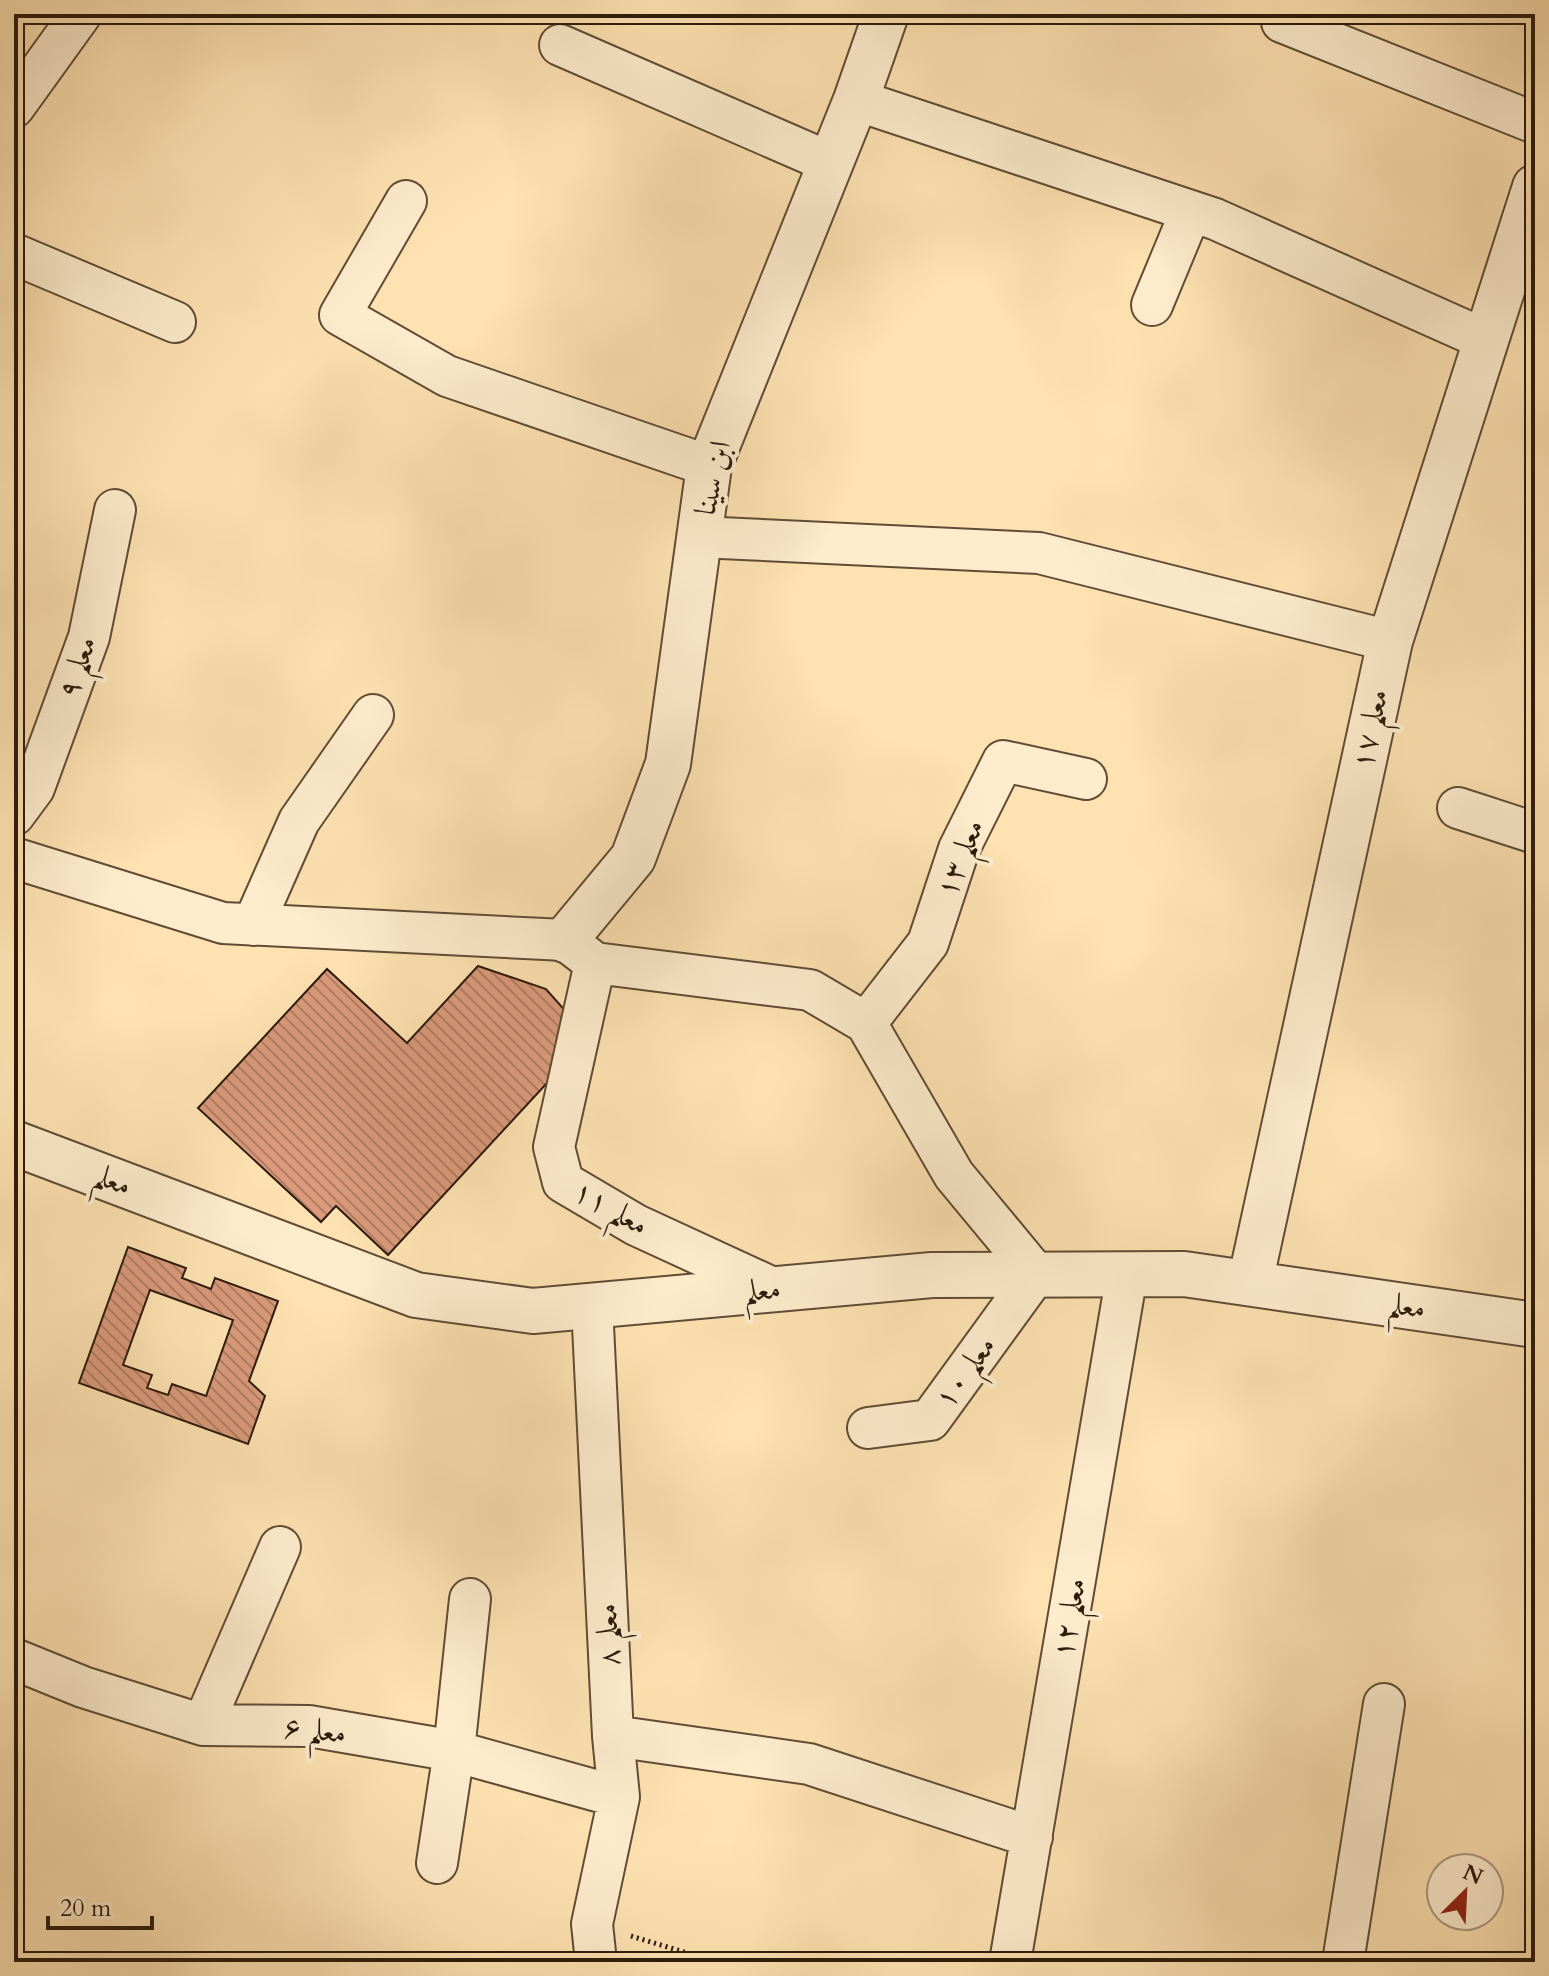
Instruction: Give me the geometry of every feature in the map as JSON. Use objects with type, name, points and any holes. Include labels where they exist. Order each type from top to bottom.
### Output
[{"type":"street","points":[[14,107],[81,14]]},
{"type":"street","name":"ابن سینا","points":[[580,952],[633,858],[668,764],[709,466],[856,100],[886,14]]},
{"type":"street","points":[[1282,22],[1535,123]]},
{"type":"street","points":[[560,45],[831,163]]},
{"type":"street","points":[[856,100],[1215,219],[1486,340]]},
{"type":"street","name":"معلم ۱۷","points":[[1250,1283],[1390,641],[1486,340],[1522,272],[1535,187]]},
{"type":"street","points":[[406,201],[340,315],[447,376],[709,466]]},
{"type":"street","points":[[1152,305],[1191,211]]},
{"type":"street","points":[[14,254],[175,322]]},
{"type":"street","name":"معلم ۹","points":[[14,815],[34,788],[89,637],[115,510]]},
{"type":"street","points":[[699,537],[1039,553],[1390,641]]},
{"type":"street","points":[[253,925],[299,821],[373,715]]},
{"type":"street","name":"معلم ۱۳","points":[[866,1023],[928,943],[959,849],[1003,761],[1086,779]]},
{"type":"street","points":[[1458,808],[1535,833]]},
{"type":"street","points":[[14,858],[223,923],[580,952],[810,990],[866,1023],[954,1175],[1036,1274]]},
{"type":"street","name":"معلم ۱۱","points":[[580,952],[554,1147],[563,1182],[636,1225],[775,1289]]},
{"type":"street","name":"معلم","points":[[14,1143],[416,1295],[533,1311],[932,1275],[1184,1274],[1535,1325]]},
{"type":"street","name":"معلم ۱۰","points":[[868,1428],[930,1420],[1036,1274]]},
{"type":"street","name":"معلم ۱۲","points":[[1010,1962],[1127,1274]]},
{"type":"street","name":"معلم ۸","points":[[592,1305],[613,1736],[619,1797],[594,1943]]},
{"type":"street","points":[[203,1725],[280,1547]]},
{"type":"street","points":[[437,1863],[454,1751],[470,1599]]},
{"type":"street","name":"معلم ۶","points":[[14,1659],[83,1687],[203,1725],[309,1726],[454,1751],[619,1797]]},
{"type":"street","points":[[1343,1962],[1384,1704]]},
{"type":"street","points":[[613,1736],[809,1764],[1032,1837]]},
{"type":"path","points":[[594,1943],[717,1962]]},
{"type":"building","points":[[478,966],[546,989],[569,1015],[559,1070],[388,1255],[336,1206],[321,1222],[198,1108],[327,969],[407,1043]]},
{"type":"building","points":[[128,1247],[186,1268],[182,1278],[211,1289],[215,1278],[278,1301],[249,1381],[265,1396],[248,1444],[79,1383]],"holes":[[[150,1290],[233,1320],[206,1396],[172,1384],[168,1395],[147,1388],[152,1375],[123,1365]]]}]
